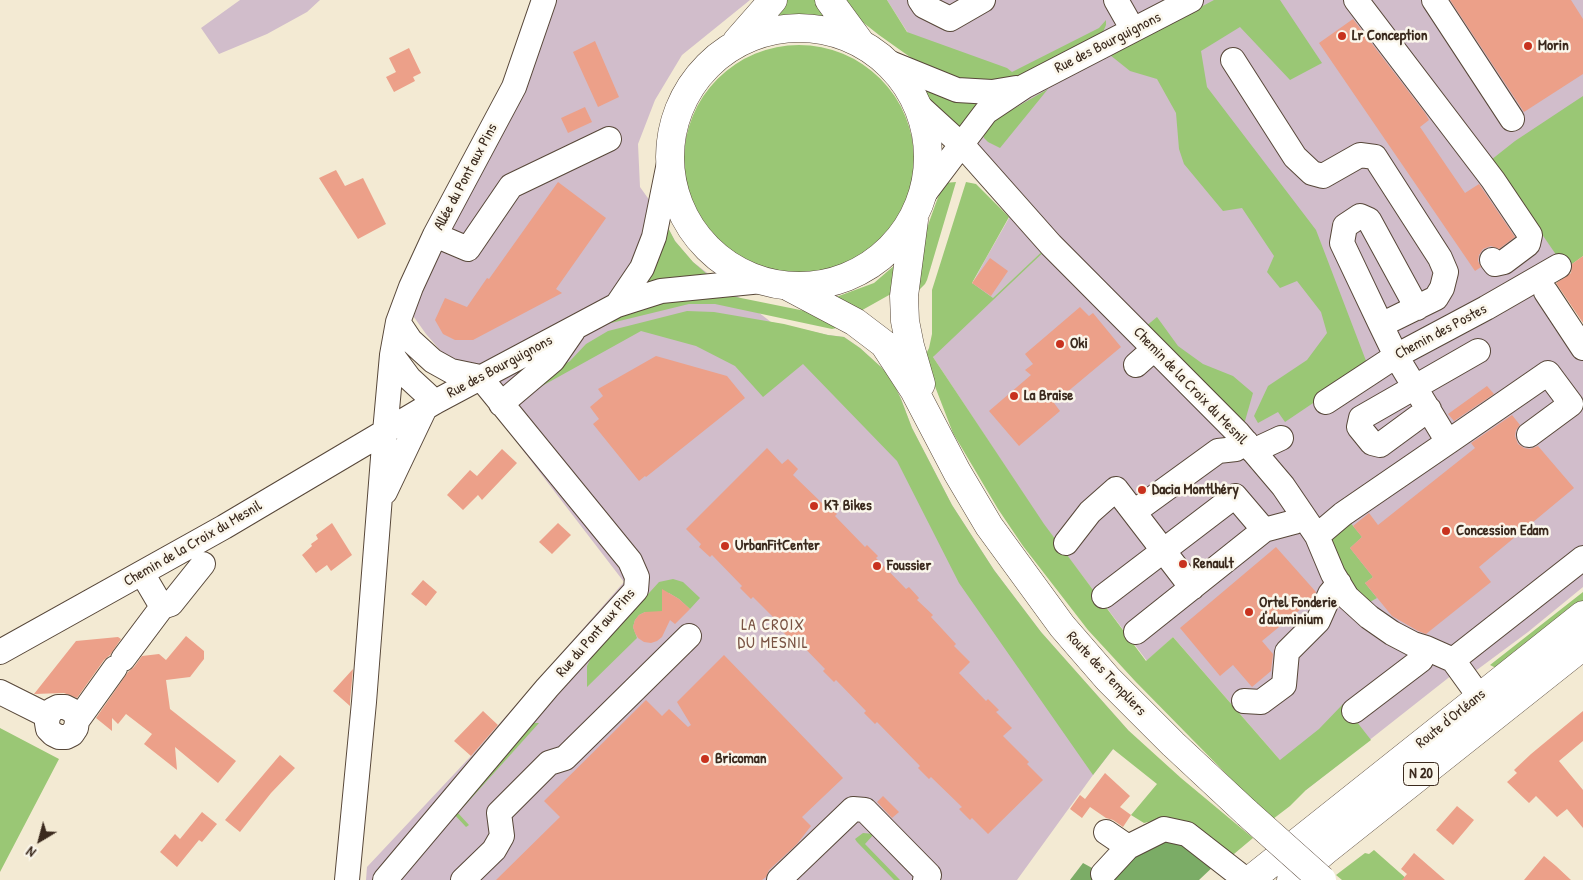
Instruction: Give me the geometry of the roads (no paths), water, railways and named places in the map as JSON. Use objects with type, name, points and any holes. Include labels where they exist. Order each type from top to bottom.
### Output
[{"type":"main road","points":[[735,44],[773,0]]},
{"type":"main road","points":[[828,0],[861,43]]},
{"type":"main road","points":[[735,44],[765,32],[798,27],[830,31],[861,43]]},
{"type":"main road","name":"Route des Templiers","points":[[861,43],[888,62],[906,83],[919,106],[926,128],[929,150],[928,172],[919,206],[904,296],[905,321],[916,368],[936,429]]},
{"type":"main road","name":"Route des Templiers","points":[[735,44],[705,68],[687,92],[677,113],[673,128],[670,158],[673,184],[682,211],[696,234],[714,254],[736,270],[774,283],[855,322],[884,344],[897,362],[936,429],[957,472],[990,526],[1062,626],[1121,692],[1173,744],[1322,880]]},
{"type":"main road","points":[[774,283],[812,286],[837,281],[860,272],[882,258],[900,239],[919,206]]},
{"type":"main road","name":"Route d'Orléans","points":[[1250,880],[1583,615]]},
{"type":"main road","name":"Route d'Orléans","points":[[1291,880],[1583,646]]},
{"type":"main road","points":[[1552,670],[1583,660]]},
{"type":"street","name":"Allée du Pont aux Pins","points":[[385,432],[392,355],[398,322],[411,287],[435,235],[514,87],[544,0]]},
{"type":"street","points":[[920,0],[924,6],[950,18],[983,0]]},
{"type":"street","points":[[1116,0],[1133,30]]},
{"type":"street","name":"Rue des Bourguignons","points":[[919,206],[961,144],[986,112],[1025,86],[1191,0]]},
{"type":"street","points":[[1356,0],[1493,180],[1530,235],[1528,244],[1504,262],[1495,264],[1492,260]]},
{"type":"street","points":[[1434,0],[1512,119]]},
{"type":"street","points":[[1233,60],[1295,156],[1312,173],[1323,176],[1360,155],[1375,157],[1440,258],[1446,272],[1442,288],[1436,298],[1381,325]]},
{"type":"street","name":"Rue des Bourguignons","points":[[888,62],[957,90],[992,92],[1025,86]]},
{"type":"street","name":"Chemin de la Croix du Mesnil","points":[[919,106],[961,144],[1051,245],[1250,447],[1282,486],[1310,526],[1333,574],[1348,597],[1369,617],[1392,633],[1413,644],[1453,660]]},
{"type":"street","points":[[435,235],[468,249],[512,186],[609,140]]},
{"type":"street","points":[[617,305],[642,268],[654,237],[670,158]]},
{"type":"street","points":[[1417,308],[1369,220],[1360,216],[1345,226],[1342,243],[1381,325],[1396,356],[1448,442]]},
{"type":"street","name":"Chemin des Postes","points":[[1326,402],[1396,356],[1559,266]]},
{"type":"street","name":"Rue des Bourguignons","points":[[385,432],[480,377],[617,305],[661,291],[774,283]]},
{"type":"street","points":[[1546,292],[1581,342]]},
{"type":"street","points":[[398,322],[410,340],[433,361],[451,371],[480,377]]},
{"type":"street","points":[[501,404],[552,360],[575,328]]},
{"type":"street","points":[[1136,365],[1154,349]]},
{"type":"street","points":[[1429,409],[1380,445],[1372,443],[1359,427],[1361,418],[1478,351]]},
{"type":"street","points":[[380,503],[430,405],[392,355]]},
{"type":"street","points":[[1136,632],[1264,530],[1294,522],[1310,526],[1343,514],[1548,373],[1571,404],[1529,436]]},
{"type":"street","name":"Rue du Pont aux Pins","points":[[385,880],[547,688],[636,590],[637,577],[630,561],[480,377]]},
{"type":"street","points":[[347,880],[365,692],[385,432]]},
{"type":"street","name":"Chemin de la Croix du Mesnil","points":[[0,652],[224,528],[385,432]]},
{"type":"street","points":[[1134,512],[1218,452],[1250,447],[1281,438]]},
{"type":"street","points":[[1066,543],[1090,512],[1116,489],[1192,588]]},
{"type":"street","points":[[1104,596],[1235,496],[1264,530]]},
{"type":"street","points":[[1479,696],[1453,660],[1583,558]]},
{"type":"street","points":[[0,692],[48,716],[52,710],[58,707],[65,707],[76,715],[77,721],[162,607],[171,604],[203,564]]},
{"type":"street","points":[[142,574],[162,607]]},
{"type":"street","points":[[1244,701],[1261,702],[1284,685],[1287,652],[1318,621],[1330,594],[1338,583]]},
{"type":"street","points":[[463,880],[494,850],[502,836],[499,813],[549,763],[566,758],[689,636]]},
{"type":"street","points":[[1354,711],[1421,660],[1426,648]]},
{"type":"street","points":[[779,880],[853,809],[865,810],[929,878]]},
{"type":"street","points":[[1103,874],[1128,847],[1164,829],[1187,834],[1246,880]]},
{"type":"street","points":[[1106,832],[1128,847]]},
{"type":"place","name":"Lr Conception","points":[[1342,36]]},
{"type":"place","name":"Morin","points":[[1528,46]]},
{"type":"place","name":"Oki","points":[[1060,344]]},
{"type":"place","name":"La Braise","points":[[1014,396]]},
{"type":"place","name":"Dacia Montlhéry","points":[[1142,490]]},
{"type":"place","name":"K7 Bikes","points":[[814,506]]},
{"type":"place","name":"Concession Edam","points":[[1446,531]]},
{"type":"place","name":"UrbanFitCenter","points":[[725,546]]},
{"type":"place","name":"Renault","points":[[1183,564]]},
{"type":"place","name":"Foussier","points":[[877,566]]},
{"type":"place","name":"Ortel Fonderie d'aluminium","points":[[1249,612]]},
{"type":"place","name":"Bricoman","points":[[705,759]]},
{"type":"district","name":"LA CROIX DU MESNIL","points":[[773,635]]}]
